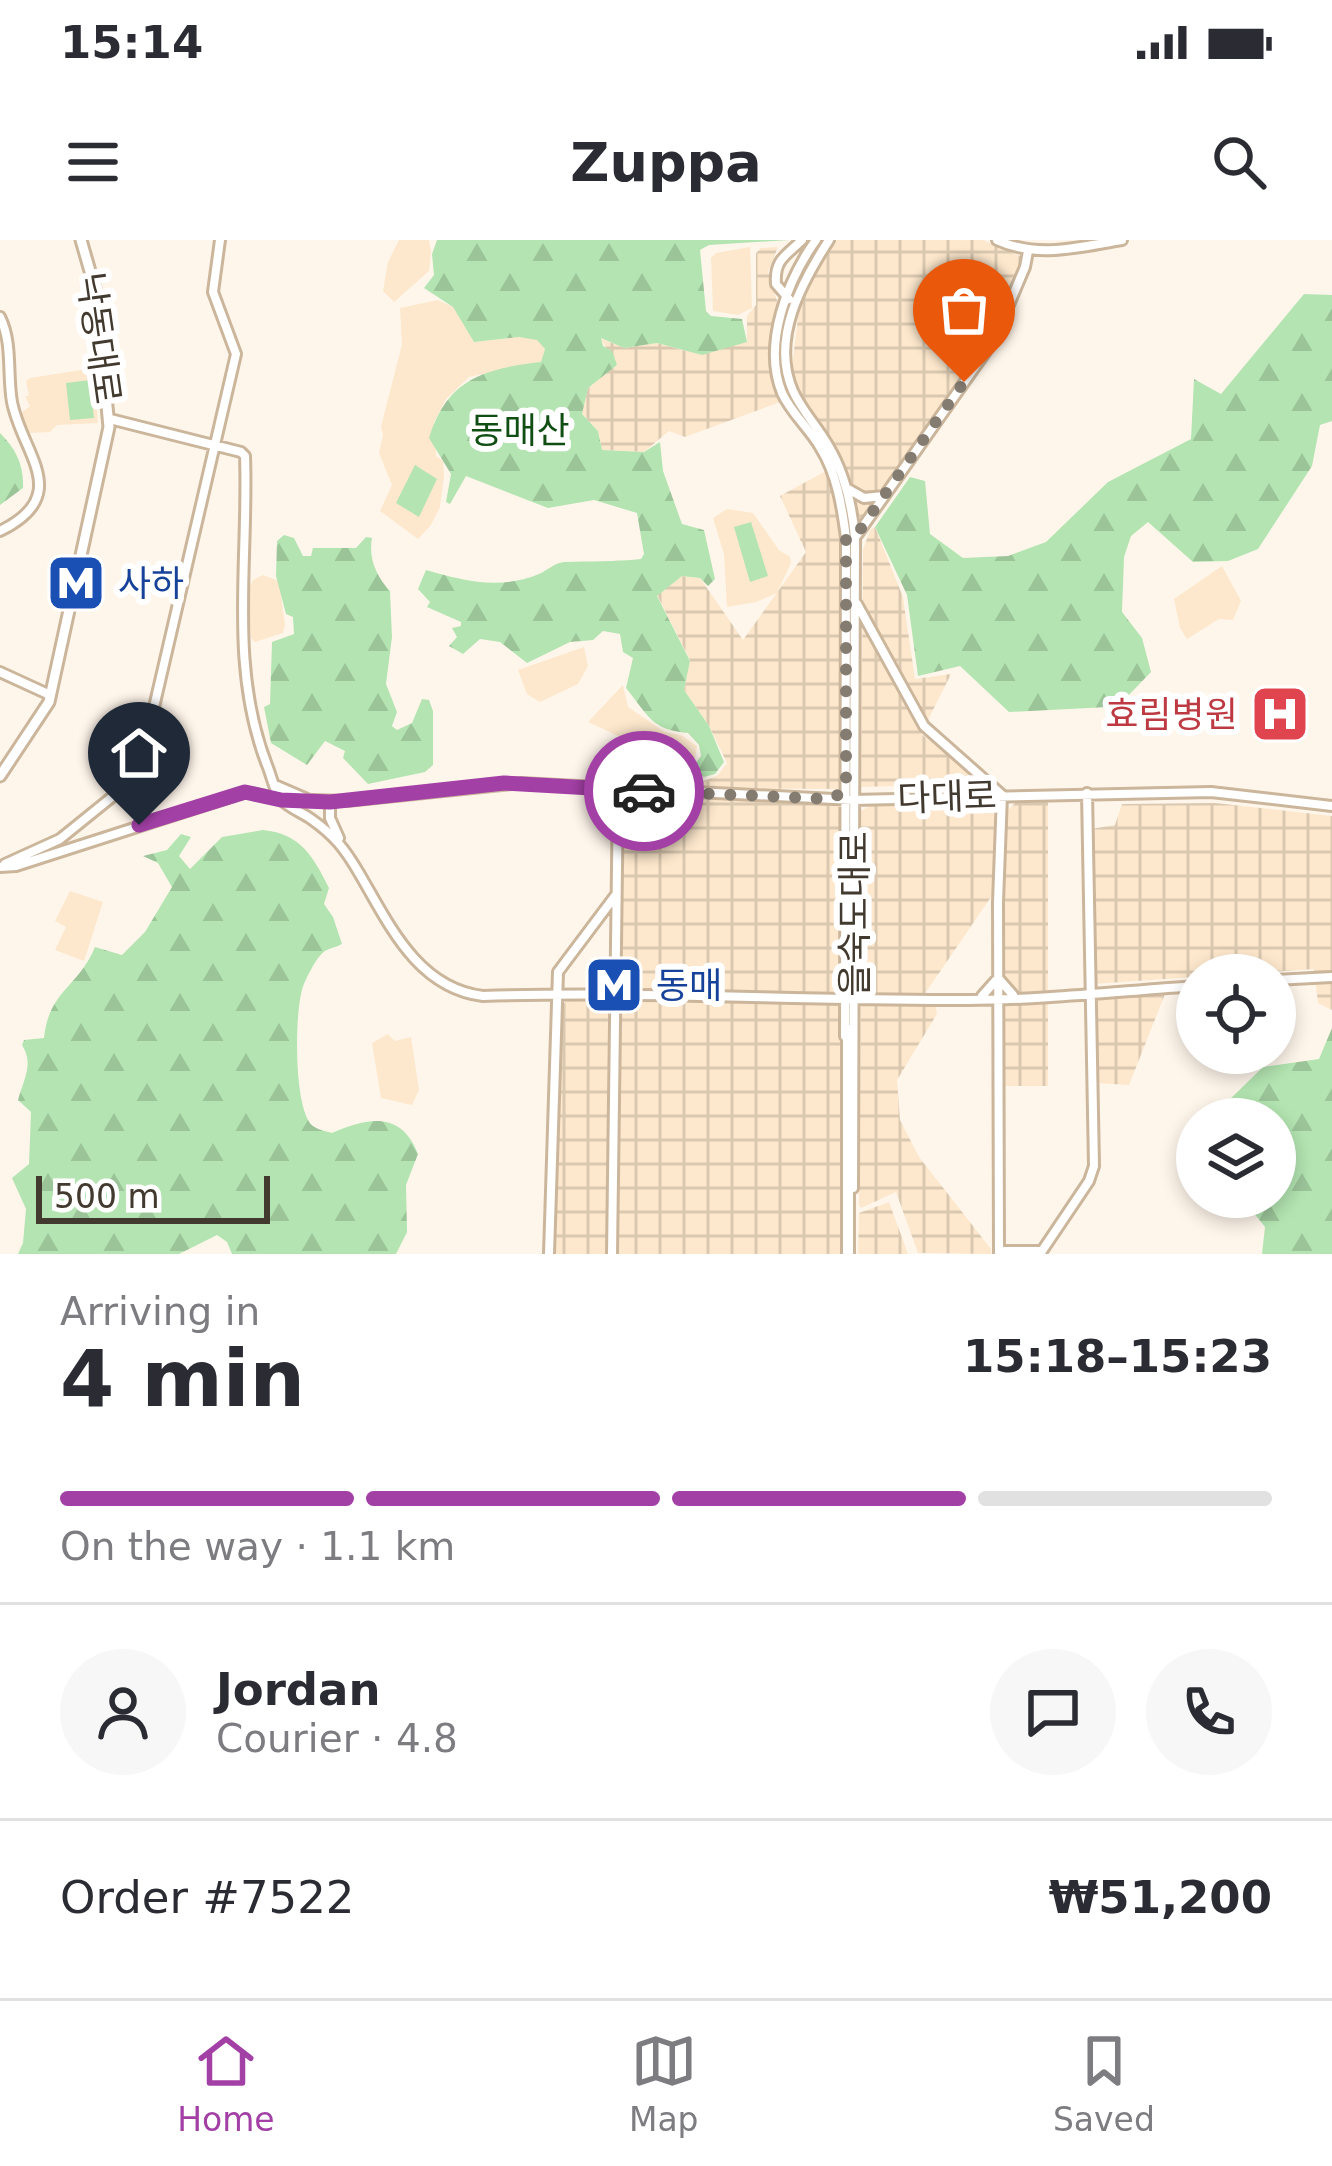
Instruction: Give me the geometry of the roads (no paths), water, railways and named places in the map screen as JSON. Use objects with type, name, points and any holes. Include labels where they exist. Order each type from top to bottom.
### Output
[{"type":"highway","points":[[850,1030],[850,1188]]},
{"type":"highway","name":"을숙도대로","points":[[850,1188],[851,1254]]},
{"type":"main road","name":"낙동대로","points":[[0,776],[37,726],[50,694],[110,419],[96,292],[81,240]]},
{"type":"main road","points":[[0,867],[60,838],[138,776],[236,355],[213,292],[220,240]]},
{"type":"main road","points":[[790,299],[776,284],[777,264],[802,240]]},
{"type":"main road","name":"을숙도대로","points":[[816,240],[790,299],[778,342],[779,385],[832,471],[850,538],[850,1188]]},
{"type":"main road","name":"을숙도대로","points":[[829,240],[790,299],[791,386],[831,449],[847,488],[855,600],[850,781]]},
{"type":"main road","points":[[997,240],[1028,251],[1122,240]]},
{"type":"main road","points":[[850,538],[886,496],[994,340],[1028,251]]},
{"type":"main road","points":[[0,317],[7,331],[14,410],[39,470],[29,513],[0,531]]},
{"type":"main road","points":[[110,419],[245,456],[246,689],[257,738],[281,800],[339,840]]},
{"type":"main road","points":[[847,488],[864,498],[886,496]]},
{"type":"main road","points":[[848,587],[924,726],[1002,795],[999,1253],[1042,1251],[1094,1166],[1085,793]]},
{"type":"main road","points":[[855,629],[865,627],[871,632]]},
{"type":"main road","points":[[0,672],[50,694]]},
{"type":"main road","points":[[850,781],[872,799],[850,815],[831,799],[850,781]]},
{"type":"main road","name":"다대로","points":[[0,867],[54,854],[237,793],[255,792],[281,800],[330,802],[504,783],[850,800],[1211,792],[1332,806]]},
{"type":"main road","points":[[276,785],[314,801]]},
{"type":"main road","points":[[591,788],[617,824]]},
{"type":"main road","points":[[612,1254],[618,790]]},
{"type":"main road","points":[[330,802],[330,818],[339,840],[403,947],[442,982],[466,994],[998,998],[1176,986]]},
{"type":"main road","points":[[549,1254],[559,970],[616,895]]},
{"type":"main road","points":[[1296,978],[1332,976]]},
{"type":"main road","points":[[982,996],[998,978]]},
{"type":"main road","points":[[998,978],[1015,996]]},
{"type":"main road","points":[[998,1015],[1015,996]]},
{"type":"main road","points":[[941,998],[998,998]]},
{"type":"tunnel","points":[[788,317],[799,279],[824,240]]},
{"type":"tunnel","points":[[787,313],[783,375],[797,410]]},
{"type":"tunnel","points":[[849,649],[850,608]]},
{"type":"tunnel","points":[[850,823],[851,685]]},
{"type":"tunnel","points":[[849,890],[849,961]]},
{"type":"place","name":"사하","points":[[76,583]]},
{"type":"place","name":"효림병원","points":[[1280,714]]},
{"type":"place","name":"동매","points":[[614,985]]},
{"type":"park label","name":"동매산","points":[[520,430]]}]
